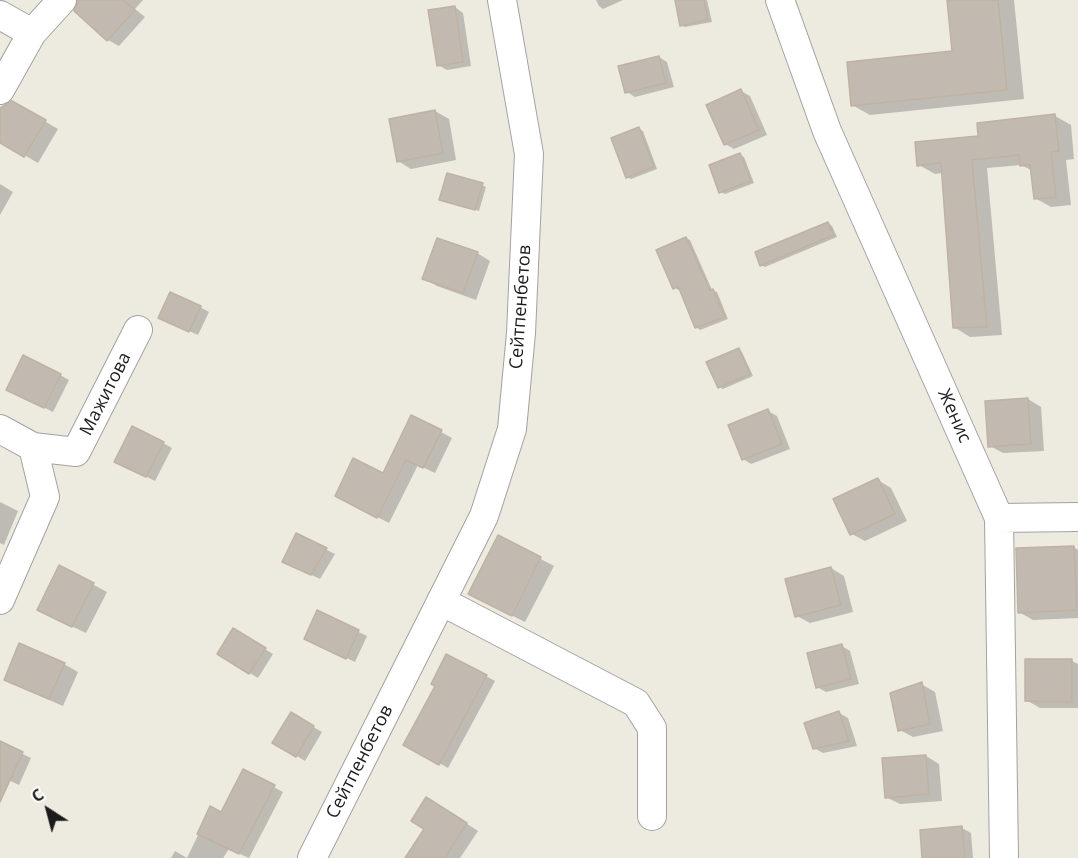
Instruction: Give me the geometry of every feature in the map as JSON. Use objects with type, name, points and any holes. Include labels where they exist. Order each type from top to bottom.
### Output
[{"type":"street","points":[[0,90],[32,33],[62,0]]},
{"type":"street","name":"Сейтпенбетов","points":[[312,858],[484,516],[512,429],[520,333],[529,154],[502,0]]},
{"type":"street","name":"Женис","points":[[780,0],[827,131],[999,518],[1004,858]]},
{"type":"street","points":[[0,15],[32,33]]},
{"type":"street","name":"Мажитова","points":[[0,429],[33,447],[76,452],[138,330]]},
{"type":"street","points":[[0,600],[45,497],[33,447]]},
{"type":"street","points":[[999,518],[1078,517]]},
{"type":"street","points":[[441,601],[636,703],[652,728],[652,816]]},
{"type":"building","points":[[78,0],[123,0],[135,10],[107,41],[74,11]]},
{"type":"building","points":[[675,0],[704,0],[708,20],[680,26]]},
{"type":"building","points":[[947,0],[998,0],[1007,90],[851,106],[847,62],[952,51]]},
{"type":"building","points":[[455,6],[463,62],[437,66],[428,10]]},
{"type":"building","points":[[659,56],[666,83],[625,93],[618,66]]},
{"type":"building","points":[[741,89],[759,130],[724,145],[706,105]]},
{"type":"building","points":[[12,101],[46,120],[24,157],[0,143],[0,108]]},
{"type":"building","points":[[435,110],[443,153],[397,162],[389,119]]},
{"type":"building","points":[[1055,114],[1059,151],[1051,152],[1056,197],[1034,199],[1030,165],[1020,166],[1019,155],[972,160],[987,327],[953,328],[941,163],[917,166],[915,142],[978,136],[977,123]]},
{"type":"building","points":[[639,127],[654,167],[626,178],[611,138]]},
{"type":"building","points":[[740,153],[751,181],[719,193],[709,165]]},
{"type":"building","points":[[447,173],[483,183],[475,210],[439,200]]},
{"type":"building","points":[[828,222],[834,235],[760,266],[755,252]]},
{"type":"building","points":[[686,237],[725,317],[695,328],[678,286],[673,289],[656,250]]},
{"type":"building","points":[[437,238],[478,252],[463,293],[422,279]]},
{"type":"building","points":[[170,292],[201,306],[189,332],[158,318]]},
{"type":"building","points":[[739,348],[750,374],[718,388],[706,362]]},
{"type":"building","points":[[23,355],[61,374],[44,408],[6,390]]},
{"type":"building","points":[[1028,398],[1031,444],[988,447],[985,401]]},
{"type":"building","points":[[768,409],[782,444],[742,460],[728,425]]},
{"type":"building","points":[[411,415],[442,430],[423,468],[406,460],[377,518],[335,496],[353,458],[383,473]]},
{"type":"building","points":[[132,426],[164,442],[146,477],[114,462]]},
{"type":"building","points":[[878,478],[895,514],[850,535],[833,499]]},
{"type":"building","points":[[296,533],[327,548],[311,575],[282,562]]},
{"type":"building","points":[[498,535],[541,557],[512,616],[468,594]]},
{"type":"building","points":[[1074,546],[1077,610],[1018,613],[1016,548]]},
{"type":"building","points":[[59,565],[94,583],[72,627],[37,610]]},
{"type":"building","points":[[831,567],[841,605],[795,617],[785,579]]},
{"type":"building","points":[[317,610],[359,630],[346,659],[304,639]]},
{"type":"building","points":[[233,628],[266,648],[249,674],[217,654]]},
{"type":"building","points":[[19,643],[65,663],[49,699],[4,680]]},
{"type":"building","points":[[842,644],[851,679],[816,688],[807,653]]},
{"type":"building","points":[[446,654],[487,675],[439,765],[403,745],[435,686],[431,684]]},
{"type":"building","points":[[1025,659],[1072,659],[1072,702],[1025,701]]},
{"type":"building","points":[[922,682],[930,724],[898,731],[890,693]]},
{"type":"building","points":[[839,711],[849,741],[813,749],[804,723]]},
{"type":"building","points":[[291,712],[314,726],[296,757],[272,743]]},
{"type":"building","points":[[0,741],[23,752],[0,802]]},
{"type":"building","points":[[926,755],[929,794],[885,798],[882,758]]},
{"type":"building","points":[[243,769],[275,785],[239,854],[197,834],[210,806],[221,812]]},
{"type":"building","points":[[426,797],[467,823],[445,858],[405,858],[424,829],[411,821]]},
{"type":"building","points":[[962,826],[965,858],[922,858],[920,830]]}]
